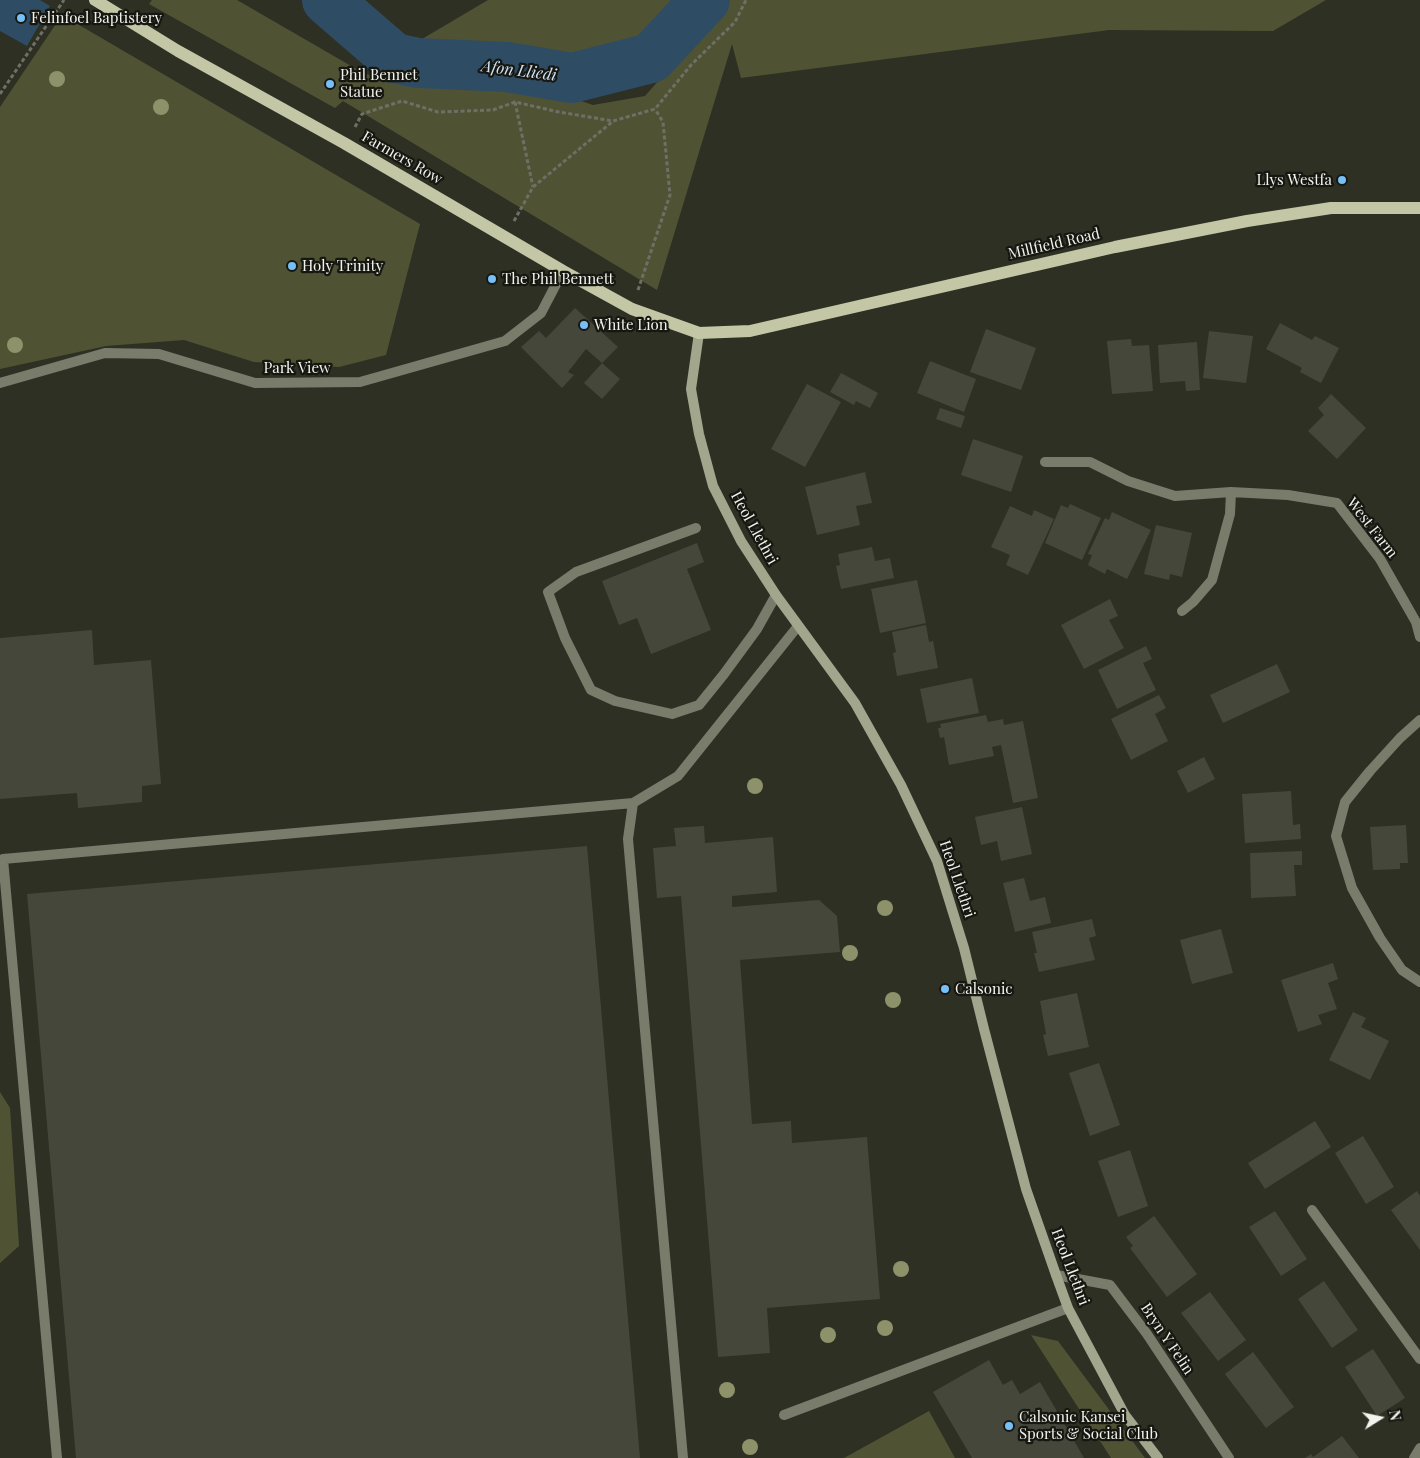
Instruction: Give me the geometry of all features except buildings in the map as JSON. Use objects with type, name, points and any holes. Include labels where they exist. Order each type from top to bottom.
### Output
[{"type":"main road","name":"Farmers Row","points":[[95,0],[178,51],[344,143],[563,271],[632,309],[699,333]]},
{"type":"main road","name":"Millfield Road","points":[[699,333],[750,331],[1115,246],[1247,220],[1331,208],[1420,208]]},
{"type":"main road","name":"Heol Llethri","points":[[699,333],[691,389],[699,434],[713,486],[741,541],[776,595],[855,703],[901,784],[937,861],[964,948],[1026,1189],[1056,1276],[1068,1308],[1125,1414],[1158,1458]]},
{"type":"street","name":"Park View","points":[[1,383],[105,353],[159,354],[255,383],[360,382],[505,341],[541,313],[563,271]]},
{"type":"street","name":"West Farm","points":[[1044,462],[1090,462],[1128,481],[1175,496],[1231,492],[1288,495],[1337,503],[1380,559],[1416,622],[1420,636]]},
{"type":"street","points":[[1182,611],[1193,602],[1212,580],[1230,514],[1231,492]]},
{"type":"street","points":[[696,528],[576,572],[548,592],[565,638],[591,690],[615,701],[672,714],[699,705],[757,629],[776,595]]},
{"type":"street","points":[[57,1458],[2,859],[633,803],[678,776],[798,626]]},
{"type":"street","points":[[1420,720],[1394,744],[1345,802],[1336,836],[1352,888],[1380,938],[1402,970],[1420,982]]},
{"type":"street","points":[[633,803],[628,839],[683,1458]]},
{"type":"street","points":[[1312,1210],[1420,1359]]},
{"type":"street","name":"Bryn Y Felin","points":[[1056,1276],[1110,1284],[1147,1334],[1229,1458]]},
{"type":"street","points":[[784,1415],[1068,1308]]},
{"type":"street","points":[[1414,1458],[1420,1448]]},
{"type":"path","points":[[0,94],[64,0]]},
{"type":"path","points":[[505,237],[533,187],[613,121],[655,109],[690,65],[735,22],[746,0]]},
{"type":"path","points":[[344,143],[362,114],[402,101],[438,112],[493,110],[515,102],[613,121]]},
{"type":"path","points":[[515,102],[533,187]]},
{"type":"path","points":[[632,309],[670,195],[663,122],[655,109]]},
{"type":"green space","points":[[152,0],[237,0],[365,74],[418,82],[524,82],[593,105],[645,96],[704,29],[686,7],[668,11],[639,41],[599,59],[572,63],[470,47],[417,42],[488,0],[1326,0],[1273,31],[1109,30],[741,78],[732,44],[657,290],[343,101],[335,108],[149,4]]},
{"type":"green space","points":[[62,15],[420,224],[386,355],[339,367],[254,362],[184,340],[106,346],[0,369],[0,107]]},
{"type":"green space","points":[[0,1092],[10,1108],[19,1246],[0,1263]]},
{"type":"green space","points":[[1031,1335],[1058,1341],[1145,1458],[1111,1458]]},
{"type":"green space","points":[[929,1411],[955,1458],[844,1458]]},
{"type":"water","name":"Felinfoel Baptistery","points":[[0,0],[40,0],[50,6],[27,46],[0,31]]},
{"type":"waterway","name":"Afon Lliedi","points":[[327,0],[394,58],[418,63],[507,67],[572,78],[651,58],[705,0]]},
{"type":"place","name":"Felinfoel Baptistery","points":[[21,18]]},
{"type":"place","name":"Phil Bennet Statue","points":[[330,84]]},
{"type":"place","name":"Llys Westfa","points":[[1342,180]]},
{"type":"place","name":"Holy Trinity","points":[[292,266]]},
{"type":"place","name":"The Phil Bennett","points":[[492,279]]},
{"type":"place","name":"White Lion","points":[[584,325]]},
{"type":"place","name":"Calsonic","points":[[945,989]]},
{"type":"place","name":"Calsonic Kansei Sports & Social Club","points":[[1009,1426]]}]
